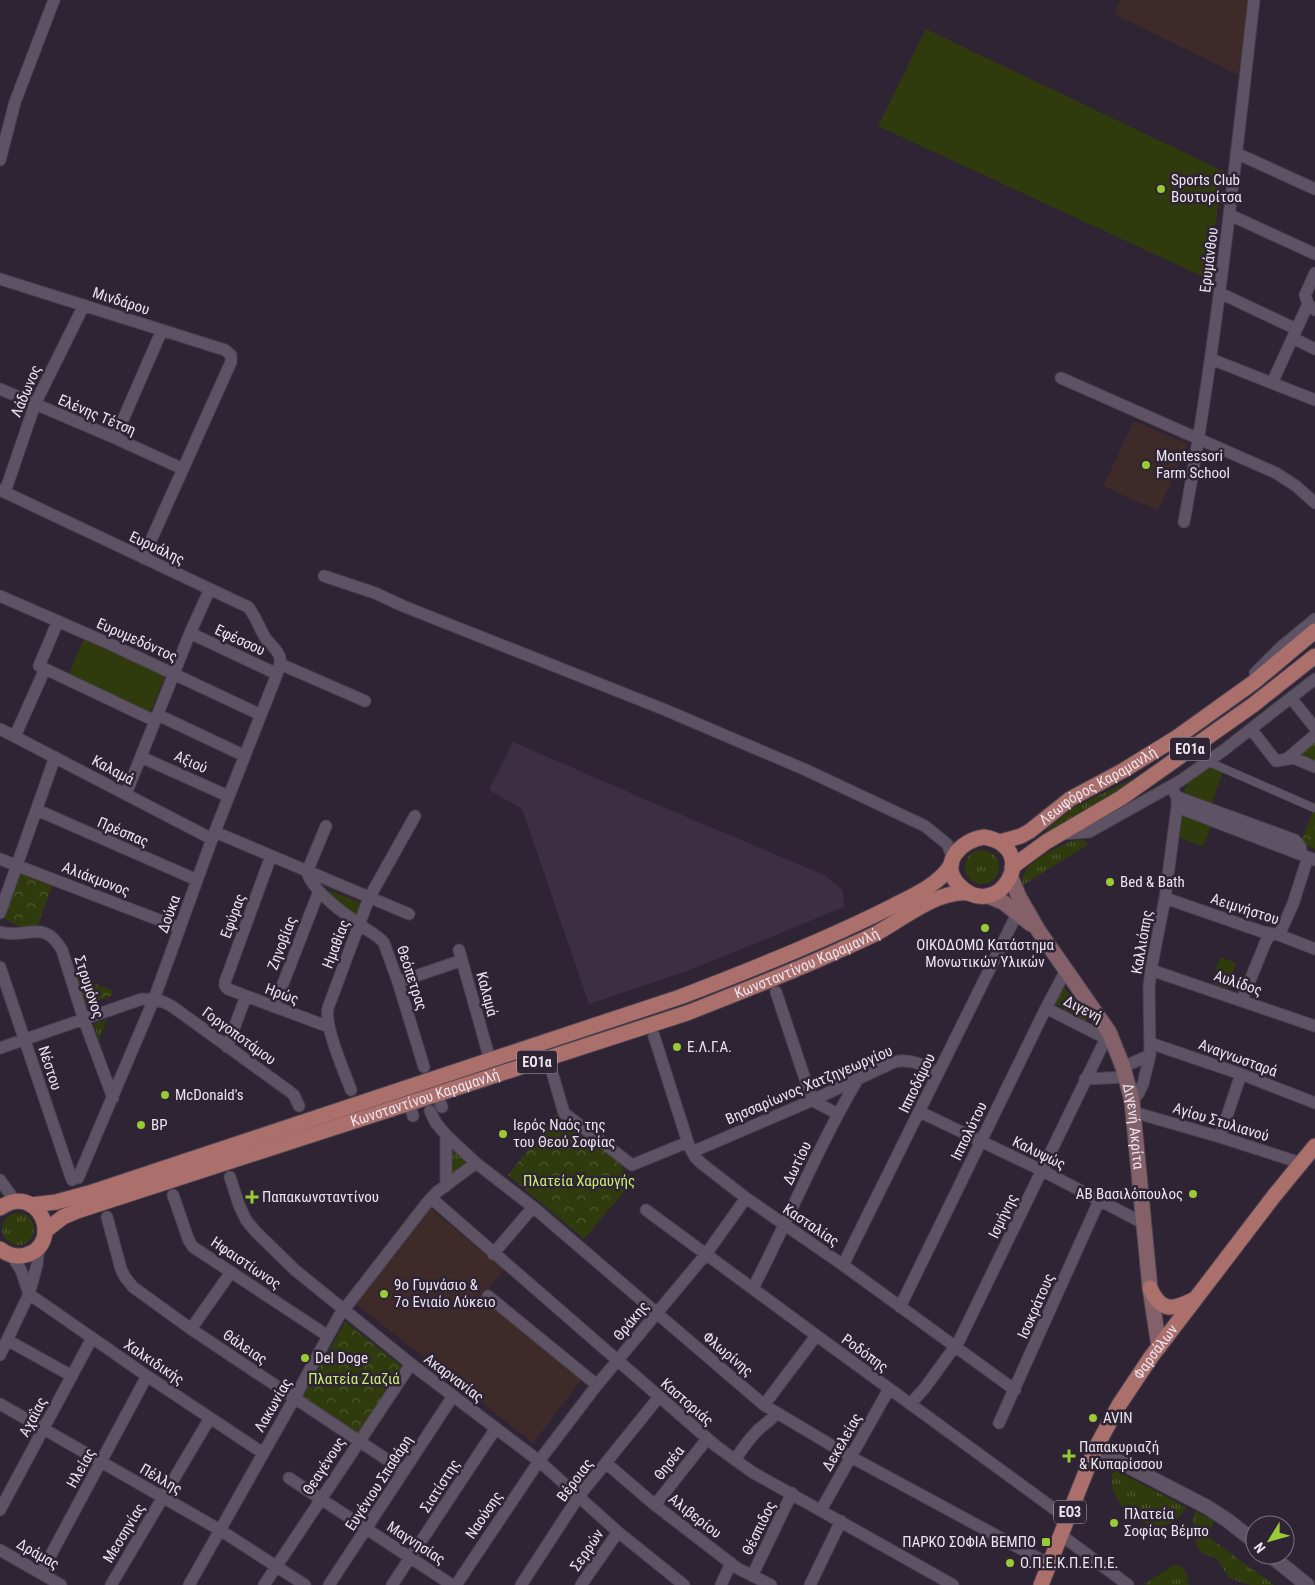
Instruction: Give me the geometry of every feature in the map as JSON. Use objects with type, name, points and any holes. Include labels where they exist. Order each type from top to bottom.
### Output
[{"type":"main road","name":"ΕΟ1α","points":[[1243,690],[1315,631]]},
{"type":"main road","name":"ΕΟ1α","points":[[1060,834],[1121,798],[1253,705],[1315,656]]},
{"type":"main road","name":"Λεωφόρος Καραμανλή","points":[[1000,842],[1021,836],[1070,798],[1124,770],[1176,738],[1243,690]]},
{"type":"main road","name":"Λεωφόρος Καραμανλή","points":[[1012,872],[1060,834]]},
{"type":"main road","name":"ΕΟ1α","points":[[952,861],[959,849],[968,841],[984,837],[1000,842]]},
{"type":"main road","points":[[1000,842],[1010,852],[1012,872]]},
{"type":"main road","points":[[952,861],[953,878],[968,893]]},
{"type":"main road","name":"Κωνσταντίνου Καραμανλή","points":[[0,1208],[7,1204],[56,1202],[89,1193],[488,1054],[680,997],[763,965],[850,927],[932,884],[945,874],[952,861]]},
{"type":"main road","name":"ΕΟ1α","points":[[968,893],[988,896],[1001,890],[1012,872]]},
{"type":"main road","name":"Διγενή Ακρίτα","points":[[1012,872],[1019,897],[1038,930],[1107,1035],[1124,1072],[1132,1106],[1150,1288],[1159,1347]]},
{"type":"main road","name":"Κωνσταντίνου Καραμανλή","points":[[45,1232],[63,1217],[77,1211],[440,1101],[696,1009],[839,951],[875,934],[940,897],[953,893],[968,893]]},
{"type":"main road","name":"Διγενή Ακρίτα","points":[[988,896],[1003,902],[1038,930]]},
{"type":"main road","name":"Φαρσάλων","points":[[1041,1585],[1095,1449],[1119,1406],[1159,1347],[1274,1196],[1315,1146]]},
{"type":"main road","points":[[4,1253],[18,1256],[27,1255],[40,1246],[45,1232],[43,1218],[38,1210],[23,1203]]},
{"type":"main road","points":[[1150,1288],[1159,1303],[1168,1307],[1185,1304],[1196,1298]]},
{"type":"street","points":[[0,160],[15,102],[54,0]]},
{"type":"street","name":"Ερυμάνθου","points":[[1184,522],[1199,440],[1220,293],[1254,0]]},
{"type":"street","points":[[1236,152],[1315,189]]},
{"type":"street","points":[[1230,216],[1315,254]]},
{"type":"street","points":[[1272,383],[1295,334],[1312,307],[1305,295],[1315,273]]},
{"type":"street","name":"Μινδάρου","points":[[0,279],[225,350],[231,355],[231,362],[183,469]]},
{"type":"street","points":[[1220,293],[1295,334],[1315,349]]},
{"type":"street","name":"Λάδωνος","points":[[2,491],[35,404],[84,305]]},
{"type":"street","points":[[115,438],[162,330]]},
{"type":"street","points":[[1211,359],[1315,400]]},
{"type":"street","points":[[1061,378],[1282,477],[1315,503]]},
{"type":"street","name":"Ελένης Τέτση","points":[[0,389],[183,469]]},
{"type":"street","points":[[143,558],[183,469]]},
{"type":"street","name":"Ευρυάλης","points":[[2,491],[248,607],[266,638],[277,651],[279,665]]},
{"type":"street","points":[[324,576],[375,592],[403,606],[701,724],[806,770],[925,826],[947,844],[952,861]]},
{"type":"street","points":[[126,794],[190,633],[210,589]]},
{"type":"street","name":"Ευρυμεδόντος","points":[[0,596],[174,673],[261,715]]},
{"type":"street","points":[[1243,690],[1281,647],[1315,619]]},
{"type":"street","points":[[58,621],[39,666],[245,756]]},
{"type":"street","name":"Εφέσσου","points":[[190,633],[279,665],[365,701]]},
{"type":"street","name":"Δούκα","points":[[75,1179],[113,1098],[154,999],[213,835],[279,665]]},
{"type":"street","points":[[15,736],[45,669]]},
{"type":"street","points":[[1060,834],[1089,832],[1175,797],[1209,762],[1315,679]]},
{"type":"street","points":[[1291,698],[1315,728]]},
{"type":"street","name":"Καλαμά","points":[[0,729],[126,794],[213,835],[271,856],[409,914]]},
{"type":"street","points":[[1250,729],[1274,759],[1280,761],[1288,758],[1315,735]]},
{"type":"street","name":"Αξιού","points":[[141,756],[228,796]]},
{"type":"street","points":[[0,913],[55,757]]},
{"type":"street","points":[[1288,758],[1294,758],[1315,767]]},
{"type":"street","points":[[1209,762],[1314,808]]},
{"type":"street","points":[[1175,797],[1308,857],[1293,904],[1242,1000]]},
{"type":"street","name":"Καλλιόπης","points":[[1132,1106],[1143,1084],[1150,1055],[1149,987],[1165,898],[1175,797]]},
{"type":"street","name":"Πρέσπας","points":[[37,810],[197,880]]},
{"type":"street","name":"Ημαθίας","points":[[351,1090],[326,1015],[369,898],[416,816]]},
{"type":"street","points":[[307,872],[326,826]]},
{"type":"street","points":[[938,836],[956,843],[968,841]]},
{"type":"street","name":"Εφύρας","points":[[225,986],[271,856]]},
{"type":"street","name":"Αλιάκμονος","points":[[0,858],[180,928]]},
{"type":"street","name":"Θεόπετρας","points":[[307,872],[311,882],[319,891],[360,925],[380,937],[384,943],[424,1067]]},
{"type":"street","name":"Ζηνοβίας","points":[[274,1007],[319,891]]},
{"type":"street","name":"Αειμνήστου","points":[[1165,898],[1315,949]]},
{"type":"street","name":"Ιπποδάμου","points":[[842,1265],[920,1112],[1017,914]]},
{"type":"street","name":"Στρυμόνος","points":[[0,932],[29,933],[41,931],[53,937],[62,950],[84,1020],[113,1098]]},
{"type":"street","name":"Καλαμά","points":[[459,950],[488,1054]]},
{"type":"street","points":[[398,982],[457,962]]},
{"type":"street","name":"Νέστου","points":[[0,967],[75,1179]]},
{"type":"street","name":"Ιππολύτου","points":[[900,1307],[1066,970]]},
{"type":"street","name":"Αυλίδος","points":[[1151,970],[1315,1026]]},
{"type":"street","name":"Ηρώς","points":[[225,986],[246,996],[329,1027]]},
{"type":"street","points":[[776,992],[813,1100],[838,1114]]},
{"type":"street","points":[[227,1047],[246,996]]},
{"type":"street","points":[[0,1048],[142,999],[154,999]]},
{"type":"street","name":"Γοργοποτάμου","points":[[154,999],[162,1000],[173,1007],[289,1091],[294,1095],[299,1106]]},
{"type":"street","name":"Διγενή","points":[[1046,1008],[1107,1035]]},
{"type":"street","name":"Ισμήνης","points":[[910,1404],[924,1389],[955,1347],[1107,1035]]},
{"type":"street","name":"Κασταλίας","points":[[654,1036],[690,1147],[701,1163],[746,1198],[1015,1390]]},
{"type":"street","name":"Αναγνωσταρά","points":[[1150,1043],[1240,1074],[1315,1103]]},
{"type":"street","points":[[1086,1079],[1124,1072],[1150,1055]]},
{"type":"street","name":"Βησσαρίωνος Χατζηγεωργίου","points":[[552,1072],[564,1113],[632,1165],[690,1147],[813,1100],[900,1060],[915,1062],[938,1074]]},
{"type":"street","points":[[1220,1136],[1240,1074]]},
{"type":"street","name":"Δωτίου","points":[[753,1288],[838,1114],[858,1080]]},
{"type":"street","name":"Αγίου Στυλιανού","points":[[1132,1106],[1301,1163]]},
{"type":"street","name":"Φλωρίνης","points":[[430,1111],[436,1123],[446,1135],[476,1163],[532,1207],[764,1405],[851,1457],[1049,1564]]},
{"type":"street","name":"Καλυψώς","points":[[920,1112],[1041,1170],[1143,1223]]},
{"type":"street","points":[[446,1135],[446,1186]]},
{"type":"street","name":"Λακωνίας","points":[[188,1585],[344,1309],[431,1198],[476,1163]]},
{"type":"street","name":"Ακαρνανίας","points":[[230,1177],[238,1205],[251,1227],[295,1270],[410,1364],[539,1461],[618,1532],[684,1585]]},
{"type":"street","points":[[0,1180],[23,1203]]},
{"type":"street","name":"Ηφαιστίωνος","points":[[173,1195],[189,1241],[193,1247],[328,1336]]},
{"type":"street","name":"Καστοριάς","points":[[431,1198],[659,1398],[735,1460],[841,1521],[932,1580],[953,1585]]},
{"type":"street","name":"Θράκης","points":[[539,1461],[597,1385],[706,1254],[746,1198]]},
{"type":"street","name":"Ισοκράτους","points":[[999,1423],[1099,1201]]},
{"type":"street","points":[[0,1203],[0,1208]]},
{"type":"street","points":[[493,1254],[532,1207]]},
{"type":"street","name":"Ροδόπης","points":[[646,1210],[1068,1519]]},
{"type":"street","name":"Θάλειας","points":[[107,1217],[121,1269],[133,1287],[294,1399],[404,1471]]},
{"type":"street","points":[[0,1355],[29,1294],[40,1246]]},
{"type":"street","points":[[4,1253],[21,1270],[29,1294]]},
{"type":"street","points":[[191,1329],[231,1272]]},
{"type":"street","name":"Χαλκιδικής","points":[[29,1294],[147,1376],[263,1453]]},
{"type":"street","points":[[488,1296],[597,1385]]},
{"type":"street","points":[[764,1405],[816,1336]]},
{"type":"street","name":"Αχαΐας","points":[[0,1510],[92,1338]]},
{"type":"street","points":[[7,1340],[72,1376]]},
{"type":"street","name":"Θεαγένους","points":[[264,1585],[410,1364]]},
{"type":"street","name":"Ηλείας","points":[[40,1573],[147,1376]]},
{"type":"street","name":"Δεκελείας","points":[[821,1510],[889,1389]]},
{"type":"street","name":"Ευγένιου Σπαθάρη","points":[[329,1585],[453,1396]]},
{"type":"street","name":"Βέροιας","points":[[521,1585],[579,1496],[659,1398]]},
{"type":"street","name":"Πέλλης","points":[[0,1404],[220,1530],[305,1585]]},
{"type":"street","points":[[735,1460],[760,1428],[767,1425],[777,1413]]},
{"type":"street","name":"Μεσσηνίας","points":[[111,1585],[210,1418]]},
{"type":"street","name":"Σιατίστης","points":[[392,1585],[496,1428]]},
{"type":"street","name":"Θησέα","points":[[655,1504],[707,1439]]},
{"type":"street","points":[[1095,1449],[1207,1507],[1245,1534]]},
{"type":"street","name":"Ναούσης","points":[[454,1585],[539,1461]]},
{"type":"street","name":"Αλιβερίου","points":[[606,1463],[731,1564],[771,1585]]},
{"type":"street","name":"Μαγνησίας","points":[[289,1478],[454,1585]]},
{"type":"street","name":"Θέσπιδος","points":[[752,1576],[792,1493]]},
{"type":"street","points":[[810,1585],[841,1521]]},
{"type":"street","name":"Σερρών","points":[[585,1584],[618,1532]]},
{"type":"street","points":[[1062,1535],[1128,1585]]},
{"type":"street","name":"Δράμας","points":[[0,1550],[61,1585]]},
{"type":"street","points":[[721,1585],[731,1564]]},
{"type":"street","points":[[1282,1565],[1307,1585]]},
{"type":"shaded area","points":[[1120,0],[1249,0],[1238,75],[1114,14]]},
{"type":"shaded area","name":"Montessori Farm School","points":[[1134,421],[1188,444],[1158,511],[1103,486]]},
{"type":"shaded area","points":[[513,742],[824,875],[843,890],[844,907],[690,970],[589,1004],[522,809],[489,790]]},
{"type":"shaded area","points":[[428,1206],[504,1270],[482,1296],[583,1378],[533,1443],[352,1301]]},
{"type":"green space","points":[[926,29],[1223,171],[1208,279],[878,126]]},
{"type":"green space","points":[[85,637],[166,673],[150,714],[68,675]]},
{"type":"green space","points":[[1315,741],[1315,761],[1301,754]]},
{"type":"green space","points":[[1207,763],[1223,771],[1210,809],[1181,796],[1191,778]]},
{"type":"green space","points":[[1134,778],[1135,780],[1048,833],[1046,830],[1073,808]]},
{"type":"green space","points":[[1178,802],[1214,818],[1203,847],[1174,835]]},
{"type":"green space","points":[[1315,808],[1315,849],[1301,843]]},
{"type":"green space","points":[[1075,840],[1083,840],[1089,844],[1023,885],[1023,877],[1026,871],[1037,859]]},
{"type":"green space","points":[[982,850],[994,855],[999,867],[994,879],[982,884],[970,879],[965,867],[970,855]]},
{"type":"green space","points":[[19,871],[53,884],[36,929],[23,928],[2,918]]},
{"type":"green space","points":[[328,890],[361,903],[357,916],[330,894]]},
{"type":"green space","points":[[1220,957],[1236,963],[1228,989],[1211,983]]},
{"type":"green space","points":[[74,976],[111,990],[113,995],[85,1005]]},
{"type":"green space","points":[[1064,987],[1088,1020],[1086,1021],[1053,1003],[1060,990]]},
{"type":"green space","points":[[107,1019],[99,1041],[94,1024]]},
{"type":"green space","name":"Πλατεία Χαραυγής","points":[[556,1114],[620,1162],[629,1185],[584,1239],[508,1175]]},
{"type":"green space","points":[[451,1148],[468,1164],[451,1178]]},
{"type":"green space","points":[[18,1213],[24,1214],[29,1218],[33,1223],[33,1235],[29,1240],[24,1244],[18,1245],[12,1244],[7,1240],[3,1235],[2,1229],[3,1223],[7,1218],[12,1214]]},
{"type":"green space","name":"Πλατεία Ζιαζιά","points":[[345,1322],[403,1367],[360,1434],[302,1398]]},
{"type":"green space","points":[[1113,1469],[1186,1507],[1176,1520],[1164,1525],[1150,1525],[1137,1520],[1125,1510],[1117,1498],[1112,1484]]},
{"type":"green space","points":[[1195,1511],[1214,1521],[1208,1537],[1274,1585],[1250,1585],[1228,1577],[1217,1559],[1200,1552],[1193,1522]]},
{"type":"green space","points":[[1174,1565],[1179,1565],[1185,1570],[1189,1585],[1145,1584]]},
{"type":"place","name":"Sports Club Βουτυρίτσα","points":[[1161,189]]},
{"type":"place","name":"Montessori Farm School","points":[[1146,465]]},
{"type":"place","name":"Bed & Bath","points":[[1110,882]]},
{"type":"place","name":"ΟΙΚΟΔΟΜΩ Κατάστημα Μονωτικών Υλικών","points":[[985,928]]},
{"type":"place","name":"Ε.Λ.Γ.Α.","points":[[677,1047]]},
{"type":"place","name":"McDonald's","points":[[165,1095]]},
{"type":"place","name":"BP","points":[[141,1125]]},
{"type":"place","name":"Ιερός Ναός της του Θεού Σοφίας","points":[[503,1134]]},
{"type":"place","name":"ΑΒ Βασιλόπουλος","points":[[1193,1194]]},
{"type":"place","name":"Παπακωνσταντίνου","points":[[252,1197]]},
{"type":"place","name":"9ο Γυμνάσιο & 7ο Ενιαίο Λύκειο","points":[[384,1294]]},
{"type":"place","name":"Del Doge","points":[[305,1358]]},
{"type":"place","name":"AVIN","points":[[1093,1418]]},
{"type":"place","name":"Παπακυριαζή & Κυπαρίσσου","points":[[1069,1456]]},
{"type":"place","name":"Πλατεία Σοφίας Βέμπο","points":[[1114,1523]]},
{"type":"place","name":"ΠΑΡΚΟ ΣΟΦΙΑ ΒΕΜΠΟ","points":[[1046,1542]]},
{"type":"place","name":"Ο.Π.Ε.Κ.Π.Ε.Π.Ε.","points":[[1010,1563]]}]
